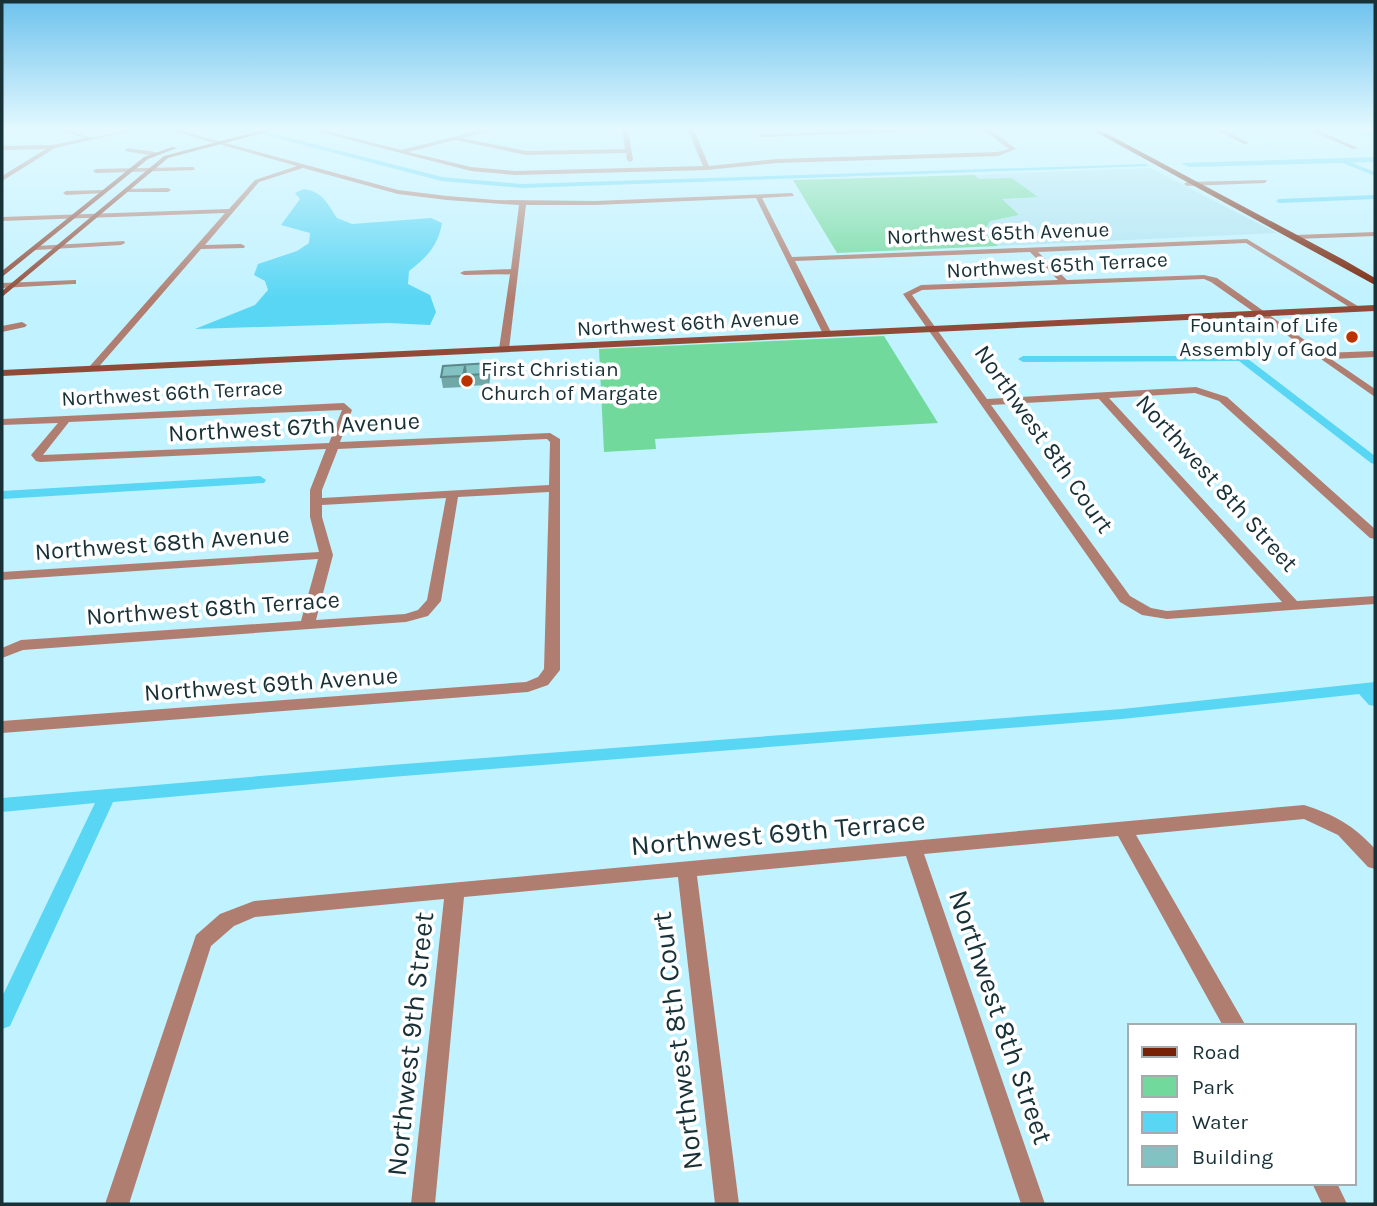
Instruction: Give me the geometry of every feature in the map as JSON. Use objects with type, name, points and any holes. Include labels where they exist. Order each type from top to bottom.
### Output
[{"type":"main road","points":[[1193,186],[1296,231],[1375,282]]},
{"type":"main road","points":[[1213,186],[1285,220]]},
{"type":"main road","points":[[1296,231],[1318,236],[1338,248]]},
{"type":"street","points":[[2,275],[111,186]]},
{"type":"street","points":[[2,295],[131,186]]},
{"type":"street","points":[[93,368],[252,186]]},
{"type":"street","points":[[376,186],[434,198],[523,204],[792,195]]},
{"type":"street","points":[[125,191],[169,190]]},
{"type":"street","points":[[66,193],[104,192]]},
{"type":"street","points":[[758,196],[827,334]]},
{"type":"street","points":[[642,200],[647,212]]},
{"type":"street","points":[[504,349],[523,204]]},
{"type":"street","points":[[2,219],[231,211]]},
{"type":"street","points":[[1318,236],[1375,234]]},
{"type":"street","name":"Northwest 65th Avenue","points":[[791,259],[1247,241],[1357,309]]},
{"type":"street","points":[[36,248],[121,243]]},
{"type":"street","points":[[199,247],[240,246]]},
{"type":"street","points":[[1031,249],[1065,282]]},
{"type":"street","points":[[464,273],[514,271]]},
{"type":"street","name":"Northwest 65th Terrace","points":[[911,290],[1204,278],[1214,280],[1261,313]]},
{"type":"street","points":[[2,286],[73,282]]},
{"type":"street","name":"Northwest 8th Court","points":[[911,290],[908,293],[1125,599],[1147,612],[1167,615],[1293,606]]},
{"type":"street","name":"Northwest 66th Avenue","points":[[2,373],[1375,308]]},
{"type":"street","points":[[1261,313],[1375,394]]},
{"type":"street","points":[[2,329],[22,326]]},
{"type":"street","points":[[1323,356],[1375,354]]},
{"type":"street","points":[[985,402],[1196,390],[1211,393],[1223,399],[1375,535]]},
{"type":"street","name":"Northwest 8th Street","points":[[1101,396],[1293,606]]},
{"type":"street","name":"Northwest 66th Terrace","points":[[2,422],[344,406],[347,410],[331,446]]},
{"type":"street","name":"Northwest 67th Avenue","points":[[67,418],[37,455],[40,459],[550,436],[556,441],[555,488]]},
{"type":"street","points":[[307,625],[326,555],[316,517],[316,490],[331,446]]},
{"type":"street","points":[[316,502],[555,488]]},
{"type":"street","name":"Northwest 69th Avenue","points":[[2,727],[528,687],[543,681],[552,670],[555,488]]},
{"type":"street","name":"Northwest 68th Terrace","points":[[4,651],[21,645],[406,618],[423,613],[434,601],[453,494]]},
{"type":"street","name":"Northwest 68th Avenue","points":[[2,576],[326,555]]},
{"type":"street","points":[[1293,606],[1375,600]]},
{"type":"street","name":"Northwest 69th Terrace","points":[[117,1204],[203,941],[227,920],[254,909],[1304,812],[1335,821],[1357,839],[1375,862]]},
{"type":"street","points":[[1124,830],[1234,1024]]},
{"type":"street","name":"Northwest 8th Street","points":[[913,849],[1033,1204]]},
{"type":"street","name":"Northwest 8th Court","points":[[687,870],[727,1204]]},
{"type":"street","name":"Northwest 9th Street","points":[[423,1204],[455,890]]},
{"type":"street","points":[[1325,1185],[1335,1204]]},
{"type":"shaded area","points":[[986,186],[1186,186],[1277,233],[998,246],[984,232],[990,221],[1018,215]]},
{"type":"green space","points":[[797,186],[1023,186],[1038,197],[1002,199],[1019,215],[990,221],[984,232],[998,246],[837,253]]},
{"type":"green space","points":[[884,336],[938,423],[655,439],[656,449],[604,452],[599,349]]},
{"type":"water","points":[[304,189],[320,196],[337,218],[352,224],[431,218],[442,223],[431,250],[409,271],[408,284],[430,295],[436,312],[430,325],[389,323],[195,329],[255,305],[268,290],[265,281],[254,275],[258,264],[297,251],[309,243],[310,233],[281,225],[300,199],[295,193]]},
{"type":"building","points":[[489,363],[488,374],[466,375],[465,366],[463,376],[441,377],[443,366]]},
{"type":"waterway","points":[[1279,201],[1375,197]]},
{"type":"waterway","points":[[1023,359],[1241,358],[1375,461]]},
{"type":"waterway","points":[[2,495],[260,480]]},
{"type":"waterway","points":[[1363,688],[1375,687]]},
{"type":"waterway","points":[[2,805],[391,771],[1122,714],[1363,688]]},
{"type":"waterway","points":[[1363,688],[1375,701]]},
{"type":"waterway","points":[[2,1019],[106,798]]},
{"type":"place","name":"Fountain of Life Assembly of God","points":[[1352,337]]},
{"type":"place","name":"First Christian Church of Margate","points":[[467,381]]}]
